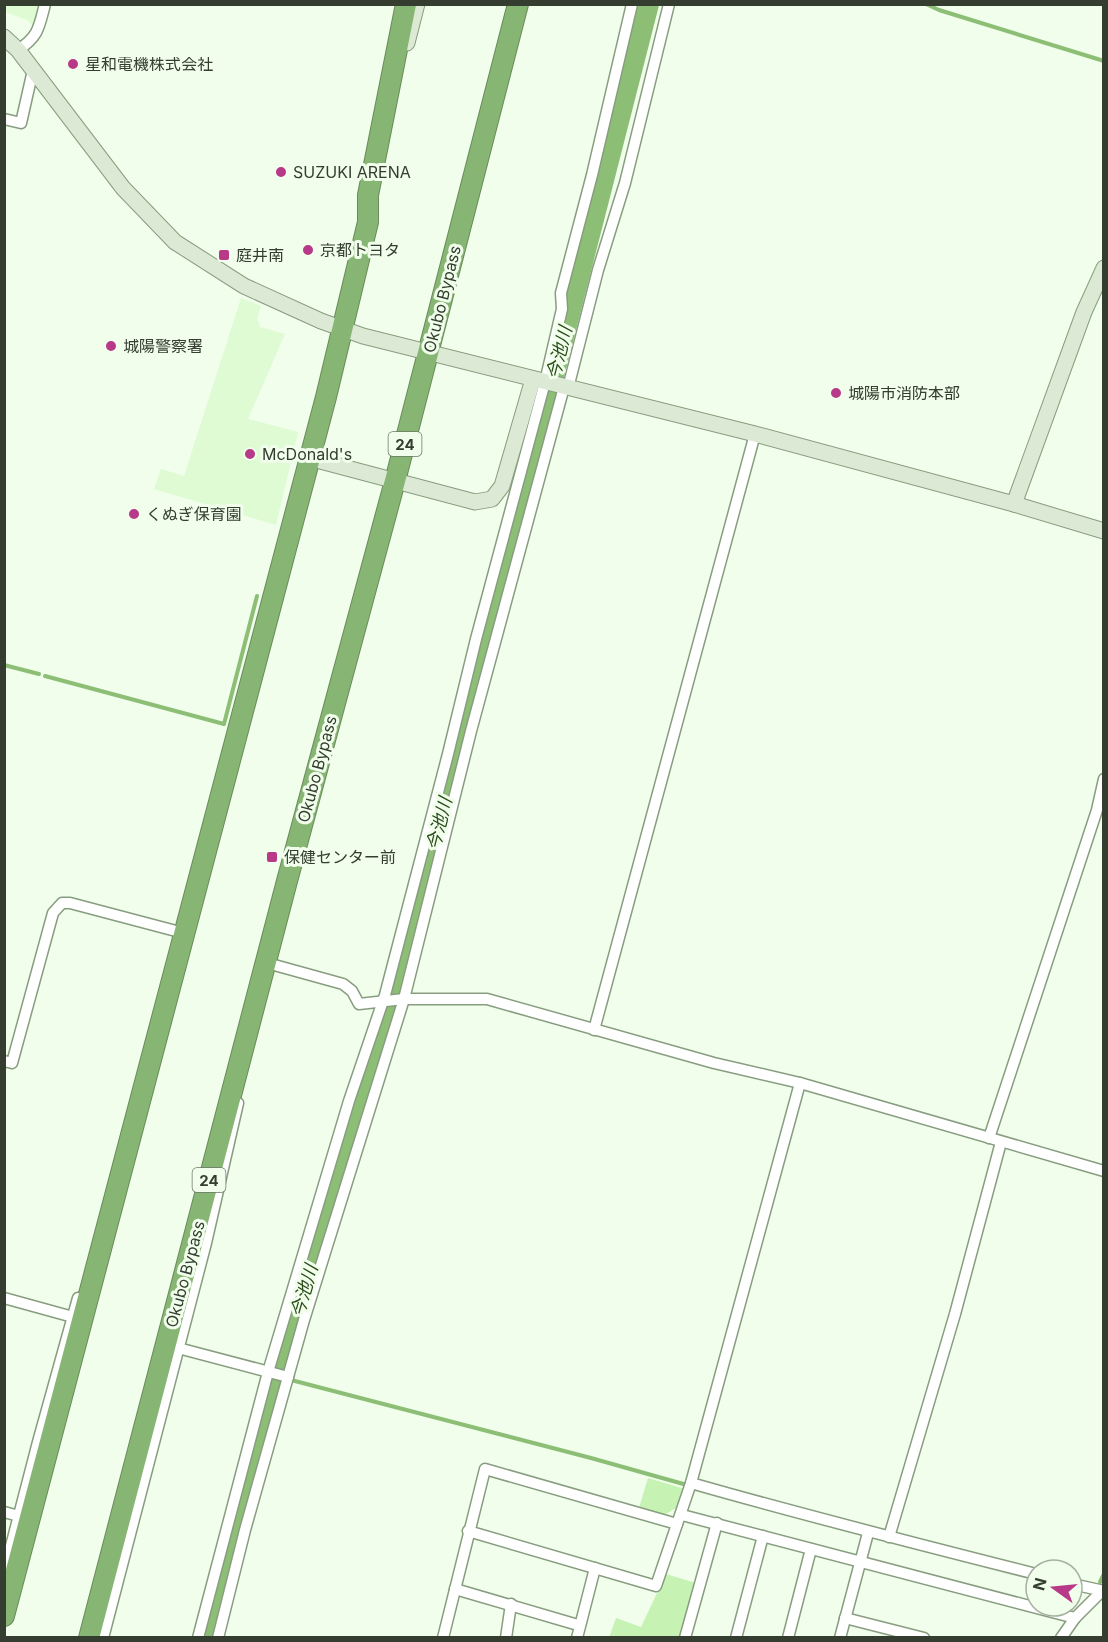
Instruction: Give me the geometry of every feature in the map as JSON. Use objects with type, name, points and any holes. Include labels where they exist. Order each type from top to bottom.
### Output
[{"type":"highway","points":[[4,1616],[184,940],[342,329],[368,222],[368,195],[380,145],[406,4]]},
{"type":"highway","name":"Okubo Bypass","points":[[89,1638],[429,352],[518,4]]},
{"type":"street","points":[[18,50],[30,42],[38,31],[45,4]]},
{"type":"street","points":[[380,145],[417,4]]},
{"type":"street","points":[[309,458],[475,502],[492,498],[502,486],[562,309],[561,293],[592,175],[632,4]]},
{"type":"street","points":[[218,1638],[287,1379],[402,1000],[471,731],[565,387],[625,183],[669,4]]},
{"type":"street","points":[[4,37],[18,50],[123,188],[175,243],[244,286],[342,329],[755,434],[1014,504],[1104,531]]},
{"type":"street","points":[[4,119],[21,123],[33,70]]},
{"type":"street","points":[[1014,504],[1084,312],[1104,268]]},
{"type":"street","points":[[198,1638],[269,1372],[349,1101],[383,1002],[448,754],[539,380]]},
{"type":"street","points":[[594,1030],[755,434]]},
{"type":"street","points":[[989,1138],[1097,810],[1104,779]]},
{"type":"street","points":[[4,1061],[12,1063],[53,913],[62,903],[70,903],[176,931],[184,940]]},
{"type":"street","points":[[103,1638],[219,1190],[250,1053],[267,963],[343,984],[352,991],[359,1004],[402,1000],[488,999],[714,1063],[800,1083],[1104,1171]]},
{"type":"street","points":[[468,1531],[656,1586],[691,1483],[800,1083]]},
{"type":"street","points":[[889,1537],[955,1314],[1002,1142]]},
{"type":"street","points":[[4,1573],[113,1178],[128,1151]]},
{"type":"street","points":[[4,1298],[73,1317]]},
{"type":"street","points":[[178,1348],[269,1372],[287,1379]]},
{"type":"street","points":[[443,1638],[485,1469],[679,1519],[717,1523],[1024,1605]]},
{"type":"street","points":[[691,1483],[868,1533],[1024,1572]]},
{"type":"street","points":[[4,1512],[19,1516]]},
{"type":"street","points":[[686,1638],[717,1523]]},
{"type":"street","points":[[840,1638],[868,1533]]},
{"type":"street","points":[[736,1638],[763,1536]]},
{"type":"street","points":[[788,1638],[811,1549]]},
{"type":"street","points":[[577,1638],[595,1568]]},
{"type":"street","points":[[1084,1587],[1103,1591]]},
{"type":"street","points":[[455,1588],[579,1625]]},
{"type":"street","points":[[1084,1609],[1103,1591]]},
{"type":"street","points":[[506,1638],[511,1604]]},
{"type":"street","points":[[845,1618],[924,1638]]},
{"type":"street","points":[[1060,1638],[1075,1618]]},
{"type":"shaded area","points":[[5,5],[39,5],[33,26],[27,20],[5,12]]},
{"type":"shaded area","points":[[241,298],[261,306],[257,318],[260,327],[285,334],[248,419],[298,432],[276,525],[154,489],[161,469],[184,476]]},
{"type":"shaded area","points":[[648,1478],[685,1489],[676,1508],[664,1515],[639,1508]]},
{"type":"shaded area","points":[[666,1574],[696,1583],[679,1637],[609,1638],[616,1618],[641,1627]]},
{"type":"waterway","name":"今池川","points":[[210,1638],[297,1312],[396,990],[648,4]]},
{"type":"waterway","points":[[926,4],[1104,61]]},
{"type":"waterway","points":[[45,676],[224,724],[257,596]]},
{"type":"waterway","points":[[4,665],[39,674]]},
{"type":"waterway","points":[[291,1380],[687,1485]]},
{"type":"waterway","points":[[1100,1582],[1104,1574]]},
{"type":"place","name":"星和電機株式会社","points":[[73,64]]},
{"type":"place","name":"SUZUKI ARENA","points":[[281,172]]},
{"type":"place","name":"京都トヨタ","points":[[308,250]]},
{"type":"place","name":"庭井南","points":[[224,255]]},
{"type":"place","name":"城陽警察署","points":[[111,346]]},
{"type":"place","name":"城陽市消防本部","points":[[836,393]]},
{"type":"place","name":"McDonald's","points":[[250,454]]},
{"type":"place","name":"くぬぎ保育園","points":[[134,514]]},
{"type":"place","name":"保健センター前","points":[[272,857]]}]
